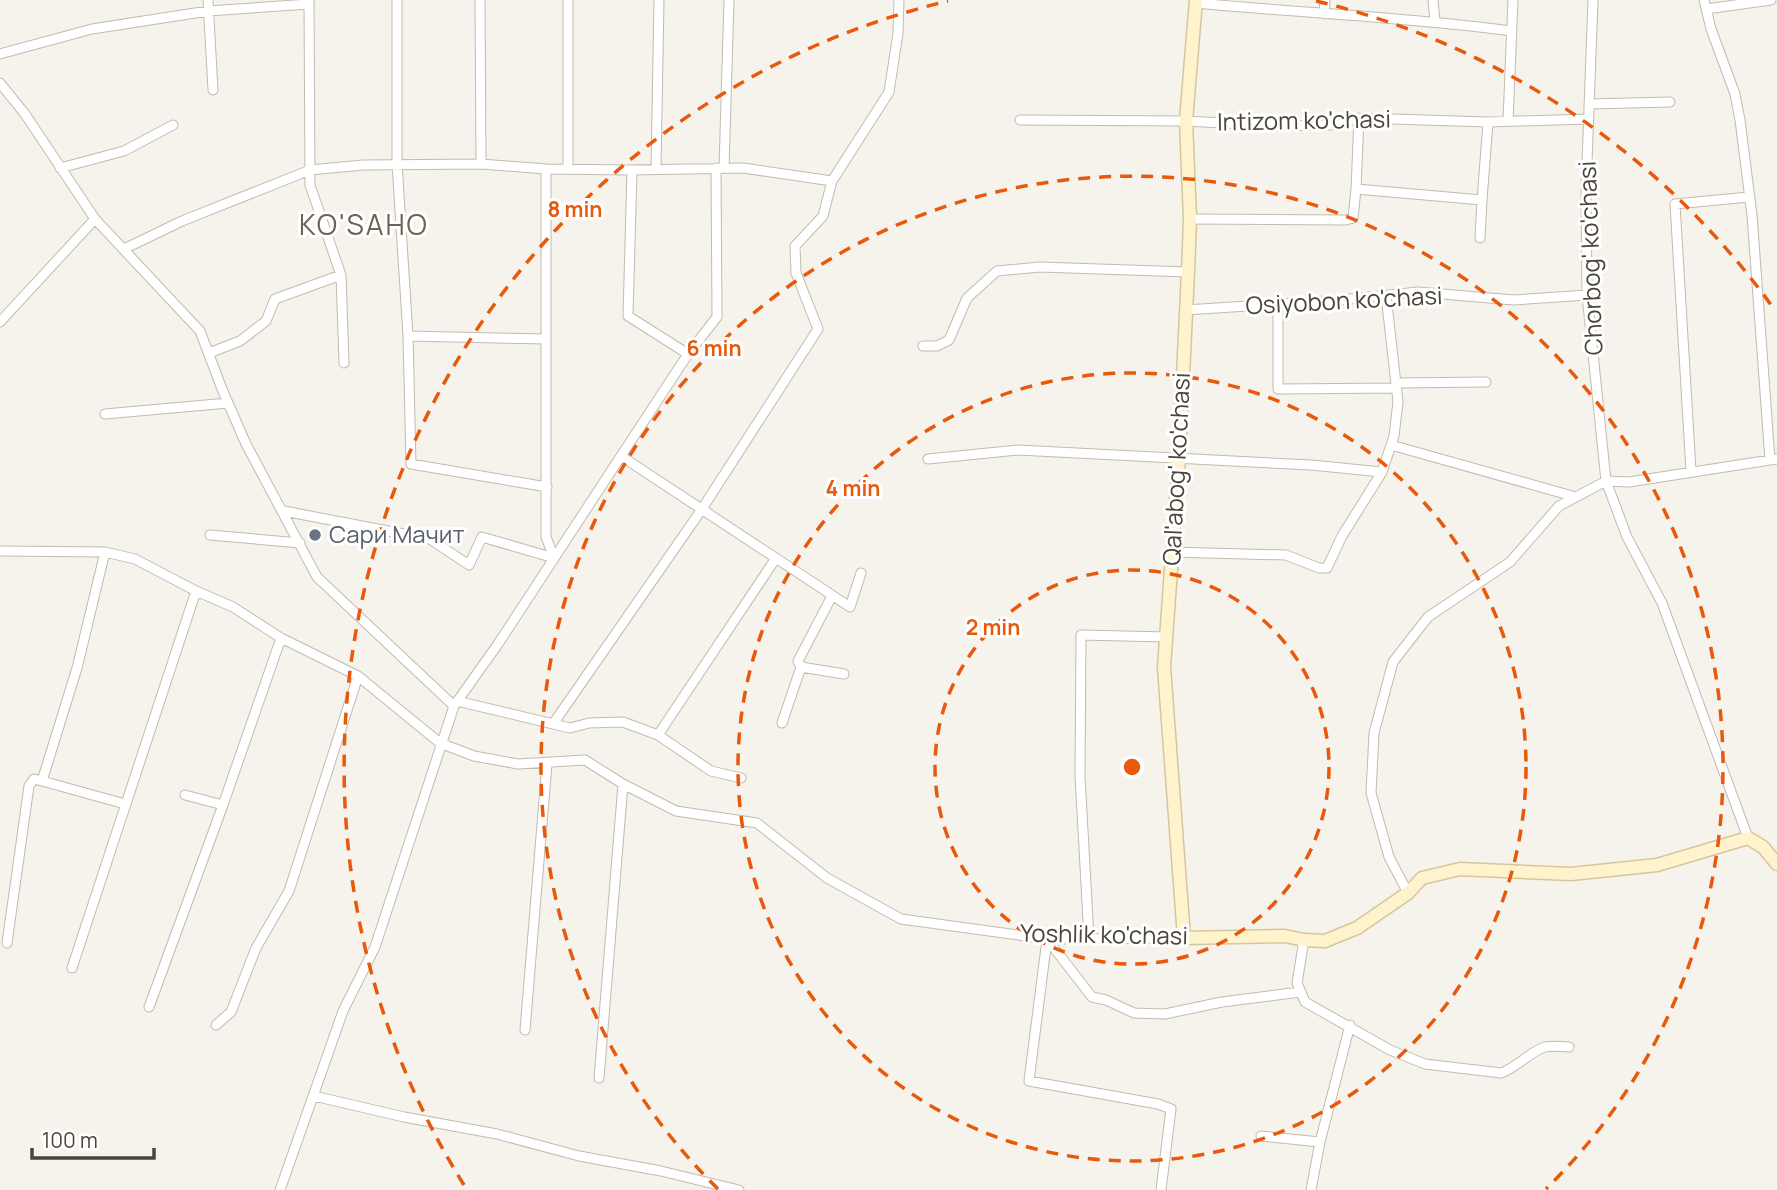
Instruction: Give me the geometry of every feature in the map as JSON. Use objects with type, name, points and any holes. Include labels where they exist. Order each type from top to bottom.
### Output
[{"type":"street","points":[[208,0],[214,90]]},
{"type":"street","points":[[397,0],[397,163],[408,336],[411,464],[547,487]]},
{"type":"street","points":[[480,0],[481,164]]},
{"type":"street","points":[[568,0],[568,169]]},
{"type":"street","points":[[656,169],[659,0]]},
{"type":"street","points":[[280,1190],[343,1011],[375,947],[455,703],[498,644],[688,354],[717,317],[720,168],[729,0]]},
{"type":"street","points":[[553,724],[702,509],[818,329],[796,273],[795,246],[822,216],[832,181],[889,92],[898,33],[899,0]]},
{"type":"street","points":[[1324,14],[1325,0]]},
{"type":"street","points":[[1433,0],[1435,21]]},
{"type":"street","points":[[1508,120],[1513,0]]},
{"type":"street","name":"Сhorbog' ko'chasi","points":[[1592,0],[1586,190],[1587,295],[1606,481],[1627,537],[1662,603],[1748,838]]},
{"type":"street","points":[[1408,893],[1389,857],[1371,793],[1374,733],[1393,662],[1428,617],[1510,562],[1559,506],[1606,481],[1629,482],[1774,460],[1749,197],[1735,94],[1705,5],[1771,0]]},
{"type":"street","points":[[1196,1],[1324,14],[1435,21],[1511,31]]},
{"type":"street","name":"Qal'abog' ko'chasi","points":[[1184,938],[1164,667],[1173,560],[1171,552],[1179,458],[1188,271],[1190,219],[1186,121],[1196,1]]},
{"type":"street","points":[[0,54],[92,29],[208,10],[309,2],[310,185],[341,275],[344,363]]},
{"type":"street","points":[[0,83],[95,219],[200,331],[246,444],[317,577],[455,703],[570,728],[589,723],[623,722],[658,735],[711,771],[741,778]]},
{"type":"street","points":[[1589,104],[1670,102]]},
{"type":"street","points":[[1190,219],[1353,218],[1359,118]]},
{"type":"street","name":"Intizom ko'chasi","points":[[1020,120],[1186,121],[1278,126],[1330,125],[1359,118],[1488,122],[1588,119]]},
{"type":"street","points":[[1480,238],[1488,122]]},
{"type":"street","points":[[60,168],[124,151],[173,125]]},
{"type":"street","points":[[124,249],[182,221],[310,170],[397,163],[481,164],[546,169],[720,168],[767,171],[832,181]]},
{"type":"street","points":[[546,169],[546,537],[554,558]]},
{"type":"street","points":[[632,170],[628,316],[688,354]]},
{"type":"street","points":[[1356,189],[1482,200]]},
{"type":"street","points":[[1691,471],[1675,204],[1749,197]]},
{"type":"street","points":[[0,322],[95,219]]},
{"type":"street","points":[[923,346],[937,346],[950,340],[967,298],[997,271],[1040,267],[1188,271]]},
{"type":"street","points":[[209,353],[240,341],[266,321],[275,299],[341,275]]},
{"type":"street","name":"Osiyobon ko'chasi","points":[[1185,310],[1418,292],[1514,300],[1587,295]]},
{"type":"street","points":[[1171,552],[1286,555],[1318,568],[1327,568],[1342,536],[1382,472],[1391,445],[1398,402],[1386,295]]},
{"type":"street","points":[[1278,304],[1278,389],[1486,383]]},
{"type":"street","points":[[408,336],[546,338]]},
{"type":"street","points":[[105,414],[228,403]]},
{"type":"street","points":[[1391,445],[1576,497]]},
{"type":"street","points":[[928,459],[1018,450],[1311,465],[1382,472]]},
{"type":"street","points":[[621,456],[850,607],[862,573]]},
{"type":"street","points":[[284,511],[430,539],[469,565],[482,537],[554,558]]},
{"type":"street","points":[[210,535],[300,544]]},
{"type":"street","name":"Yoshlik ko'chasi","points":[[0,551],[105,552],[135,559],[233,607],[281,638],[358,676],[440,743],[474,757],[518,764],[585,760],[623,784],[676,811],[757,823],[827,878],[901,919],[1047,939],[1285,936],[1325,941],[1357,928],[1408,893],[1422,878],[1460,869],[1571,874],[1657,866],[1748,838]]},
{"type":"street","points":[[42,780],[77,668],[105,552]]},
{"type":"street","points":[[658,735],[776,558]]},
{"type":"street","points":[[72,968],[196,591]]},
{"type":"street","points":[[782,723],[801,667],[798,662],[832,596]]},
{"type":"street","points":[[1089,939],[1080,776],[1081,635],[1167,638]]},
{"type":"street","points":[[149,1007],[281,638]]},
{"type":"street","points":[[801,667],[844,674]]},
{"type":"street","points":[[216,1025],[231,1012],[256,948],[289,891],[358,676]]},
{"type":"street","points":[[525,1030],[547,764]]},
{"type":"street","points":[[7,943],[29,786],[34,779],[125,804]]},
{"type":"street","points":[[599,1078],[623,784]]},
{"type":"street","points":[[185,795],[223,805]]},
{"type":"street","points":[[1748,838],[1763,847],[1777,864]]},
{"type":"street","points":[[1047,939],[1092,997],[1135,1013],[1165,1014],[1222,1002],[1300,992]]},
{"type":"street","points":[[1047,939],[1029,1082],[1158,1104],[1171,1109],[1161,1190]]},
{"type":"street","points":[[1304,940],[1297,984],[1305,1002],[1350,1025],[1390,1050],[1425,1064],[1501,1073],[1512,1069],[1545,1047],[1569,1047]]},
{"type":"street","points":[[1311,1190],[1320,1142],[1350,1025]]},
{"type":"street","points":[[314,1096],[404,1118],[497,1134],[579,1156],[661,1171],[739,1190]]},
{"type":"street","points":[[1261,1136],[1320,1142]]},
{"type":"place","name":"Сари Мачит","points":[[315,535]]},
{"type":"district","name":"KO'SAHO","points":[[364,225]]}]
